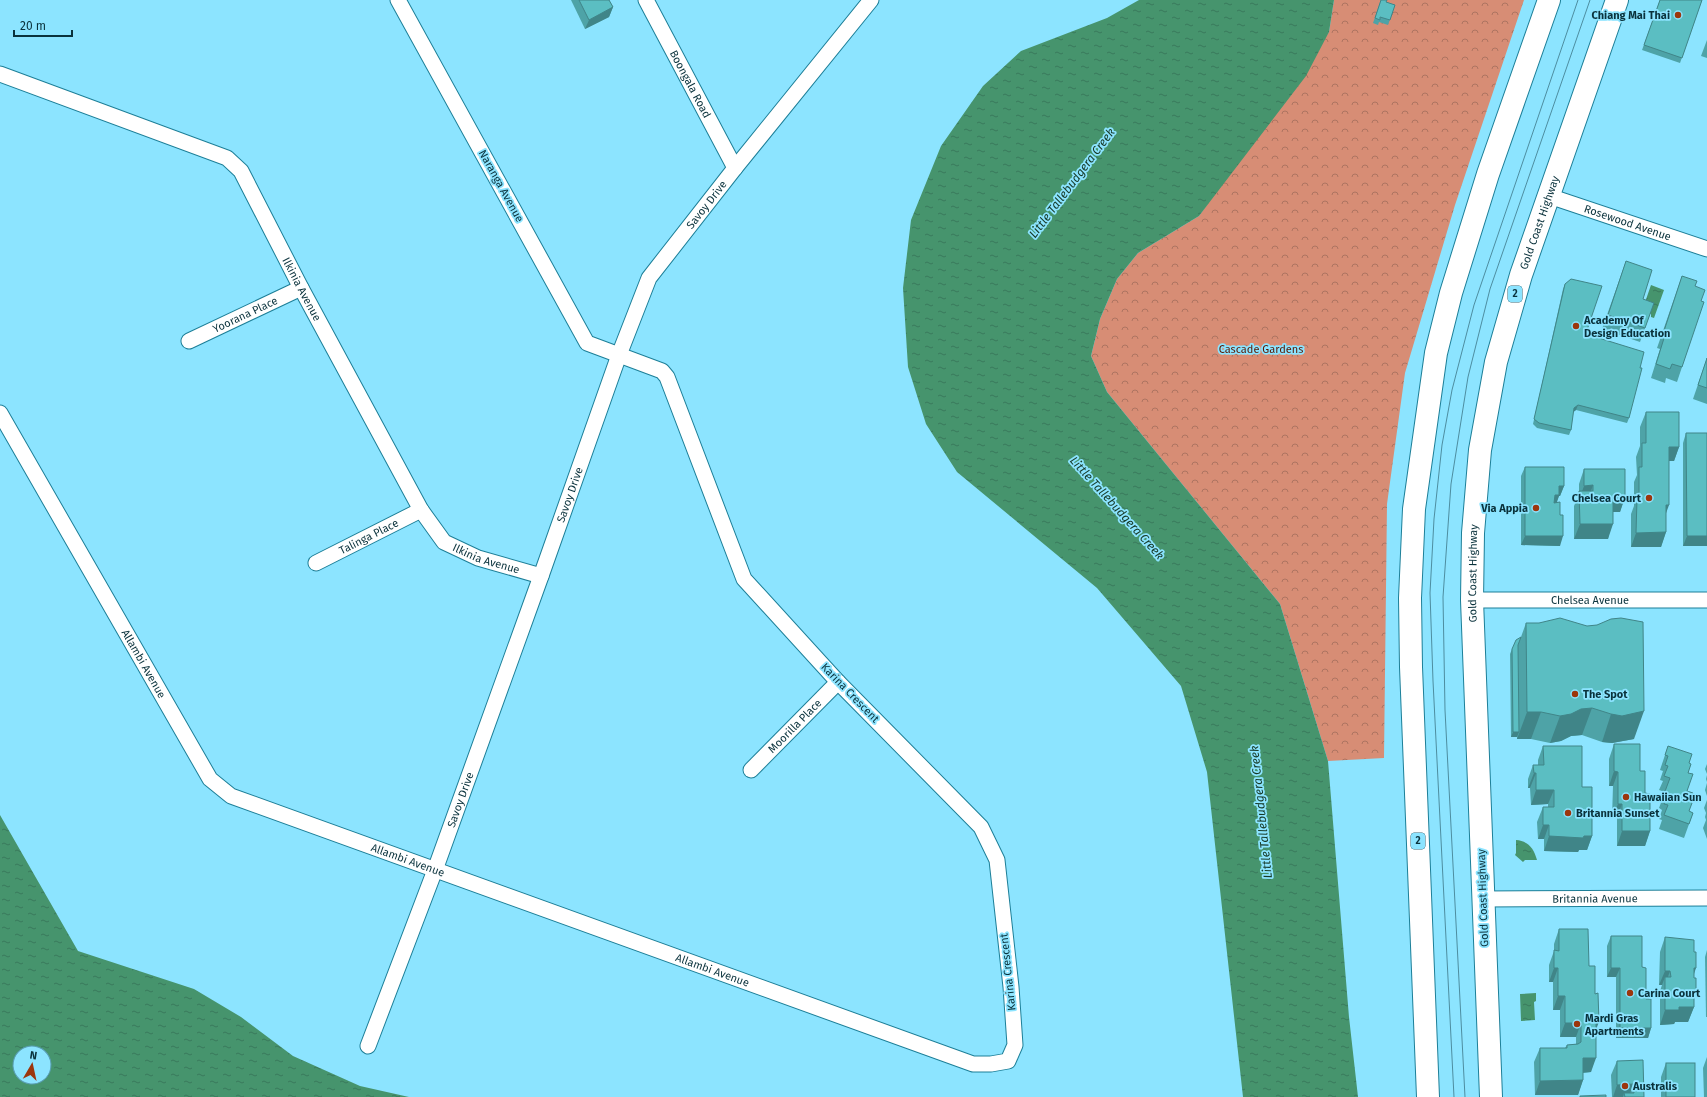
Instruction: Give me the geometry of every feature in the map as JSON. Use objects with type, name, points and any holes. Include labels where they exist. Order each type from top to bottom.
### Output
[{"type":"highway","name":"2","points":[[1428,1097],[1411,667],[1410,598],[1414,509],[1436,353],[1451,293],[1488,174],[1549,0]]},
{"type":"highway","name":"Gold Coast Highway","points":[[1491,1097],[1482,899],[1472,600],[1473,533],[1480,450],[1496,362],[1506,324],[1521,275],[1617,0]]},
{"type":"street","name":"Naranga Avenue","points":[[398,0],[587,343],[619,355]]},
{"type":"street","name":"Boongala Road","points":[[646,0],[735,168]]},
{"type":"street","name":"Savoy Drive","points":[[368,1046],[435,870],[619,355],[649,278],[735,168],[871,0]]},
{"type":"street","name":"Ilkinia Avenue","points":[[0,74],[227,158],[241,171],[301,288],[422,510],[444,542],[478,558],[541,576]]},
{"type":"street","name":"Rosewood Avenue","points":[[1549,196],[1707,249]]},
{"type":"street","name":"Yoorana Place","points":[[189,341],[301,288]]},
{"type":"street","name":"Karina Crescent","points":[[619,355],[662,371],[667,377],[744,579],[838,682],[981,827],[997,860],[1011,987],[1015,1045],[1008,1061]]},
{"type":"street","name":"Allambi Avenue","points":[[0,413],[210,779],[231,796],[973,1064],[991,1064],[1008,1061]]},
{"type":"street","name":"Talinga Place","points":[[316,563],[422,510]]},
{"type":"street","name":"Chelsea Avenue","points":[[1472,600],[1707,600]]},
{"type":"street","name":"Moorilla Place","points":[[751,770],[838,682]]},
{"type":"street","name":"Britannia Avenue","points":[[1482,899],[1707,898]]},
{"type":"green space","name":"Cascade Gardens","points":[[1334,0],[1524,0],[1455,205],[1405,373],[1387,504],[1384,758],[1328,761],[1280,604],[1107,392],[1091,356],[1100,319],[1117,279],[1138,253],[1199,216],[1329,32]]},
{"type":"water","name":"Little Tallebudgera Creek","points":[[1139,0],[1334,0],[1329,32],[1306,76],[1199,216],[1138,253],[1117,279],[1100,319],[1091,356],[1107,392],[1280,604],[1328,761],[1349,1017],[1358,1097],[1243,1097],[1207,772],[1181,686],[1097,588],[957,472],[926,424],[908,367],[903,288],[911,220],[941,146],[983,86],[1021,51],[1107,18]]},
{"type":"water","points":[[1651,285],[1664,290],[1654,318],[1651,317],[1651,314],[1642,311]]},
{"type":"water","points":[[0,815],[78,951],[194,989],[241,1017],[293,1056],[360,1086],[409,1097],[0,1097]]},
{"type":"water","points":[[1516,840],[1524,842],[1530,846],[1537,860],[1525,860],[1523,862],[1515,855]]},
{"type":"water","points":[[1536,993],[1536,1001],[1534,1002],[1535,1020],[1521,1021],[1520,994]]},
{"type":"building","points":[[579,0],[609,0],[613,7],[589,20]]},
{"type":"building","points":[[1381,0],[1387,0],[1386,2],[1395,5],[1390,20],[1380,17],[1380,20],[1375,18]]},
{"type":"building","points":[[1660,0],[1702,0],[1682,58],[1644,45]]},
{"type":"building","points":[[1626,261],[1652,270],[1643,299],[1654,303],[1645,328],[1608,315]]},
{"type":"building","points":[[1682,276],[1697,281],[1695,286],[1705,290],[1701,301],[1704,302],[1682,367],[1672,364],[1670,369],[1656,364],[1665,335],[1663,334]]},
{"type":"building","points":[[1571,279],[1602,286],[1587,330],[1589,335],[1644,352],[1640,368],[1642,368],[1629,418],[1578,405],[1574,408],[1571,430],[1539,423],[1534,419],[1565,284]]},
{"type":"building","points":[[1707,358],[1707,388],[1698,385]]},
{"type":"building","name":"Chelsea Court","points":[[1646,412],[1679,412],[1679,447],[1669,447],[1669,505],[1666,505],[1666,532],[1636,533],[1637,499],[1639,499],[1639,467],[1642,467],[1642,443],[1646,443]]},
{"type":"building","points":[[1686,433],[1707,433],[1707,536],[1687,536]]},
{"type":"building","name":"Via Appia","points":[[1525,467],[1564,467],[1564,486],[1559,486],[1559,495],[1555,495],[1554,503],[1560,502],[1560,515],[1563,515],[1563,536],[1525,536]]},
{"type":"building","points":[[1584,469],[1625,469],[1625,497],[1613,497],[1613,524],[1580,524],[1579,491],[1593,491],[1593,485],[1584,486]]},
{"type":"building","name":"The Spot","points":[[1560,618],[1587,626],[1597,625],[1611,619],[1621,618],[1643,622],[1644,711],[1622,716],[1592,708],[1581,709],[1571,714],[1560,716],[1541,712],[1527,712],[1526,623],[1539,623]]},
{"type":"building","points":[[1521,637],[1518,645],[1519,732],[1513,732],[1512,649],[1516,640]]},
{"type":"building","name":"Hawaiian Sun","points":[[1614,744],[1640,744],[1640,771],[1645,771],[1645,793],[1650,794],[1650,831],[1622,831],[1622,804],[1618,804],[1618,772],[1614,771]]},
{"type":"building","name":"Britannia Sunset","points":[[1543,746],[1582,746],[1582,787],[1592,787],[1592,836],[1584,836],[1583,838],[1549,836],[1549,825],[1543,825],[1543,807],[1554,807],[1554,790],[1536,790],[1536,773],[1534,773],[1533,765],[1544,765]]},
{"type":"building","points":[[1668,746],[1692,754],[1688,773],[1693,774],[1687,791],[1693,793],[1689,811],[1693,813],[1689,824],[1664,815],[1668,805],[1664,804],[1668,795],[1664,794],[1670,778],[1664,776],[1668,766],[1665,765],[1668,756],[1665,755]]},
{"type":"building","name":"Mardi Gras Apartments","points":[[1559,929],[1588,929],[1589,966],[1595,966],[1595,994],[1598,993],[1599,1022],[1596,1023],[1596,1058],[1583,1058],[1583,1080],[1540,1081],[1540,1048],[1567,1048],[1567,1045],[1578,1044],[1581,1042],[1581,1023],[1565,1023],[1565,996],[1558,996],[1558,968],[1554,968],[1554,950],[1559,951]]},
{"type":"building","name":"Carina Court","points":[[1611,936],[1642,936],[1642,967],[1646,968],[1646,999],[1651,999],[1651,1028],[1620,1028],[1620,968],[1611,968]]},
{"type":"building","points":[[1665,937],[1694,940],[1694,952],[1696,952],[1696,968],[1694,968],[1694,978],[1696,978],[1696,994],[1694,994],[1694,1007],[1679,1007],[1679,1010],[1665,1010],[1665,977],[1671,977],[1670,971],[1665,971]]},
{"type":"building","points":[[1643,1060],[1644,1097],[1625,1097],[1624,1093],[1634,1093],[1633,1084],[1617,1085],[1617,1061]]},
{"type":"building","points":[[1666,1063],[1695,1063],[1695,1097],[1666,1097]]},
{"type":"building","points":[[1606,1095],[1606,1097],[1580,1097],[1580,1096]]},
{"type":"tram line","points":[[1454,1097],[1430,593],[1434,519],[1442,445],[1452,390],[1474,305],[1578,0]]},
{"type":"tram line","points":[[1465,1097],[1445,710],[1443,597],[1451,484],[1468,377],[1490,289],[1590,0]]},
{"type":"place","name":"Chiang Mai Thai","points":[[1678,15]]},
{"type":"place","name":"Academy Of Design Education","points":[[1576,326]]},
{"type":"place","name":"Chelsea Court","points":[[1649,498]]},
{"type":"place","name":"Via Appia","points":[[1536,508]]},
{"type":"place","name":"The Spot","points":[[1575,694]]},
{"type":"place","name":"Hawaiian Sun","points":[[1626,797]]},
{"type":"place","name":"Britannia Sunset","points":[[1568,813]]},
{"type":"place","name":"Carina Court","points":[[1630,993]]},
{"type":"place","name":"Mardi Gras Apartments","points":[[1577,1024]]},
{"type":"place","name":"Australis","points":[[1625,1086]]}]
